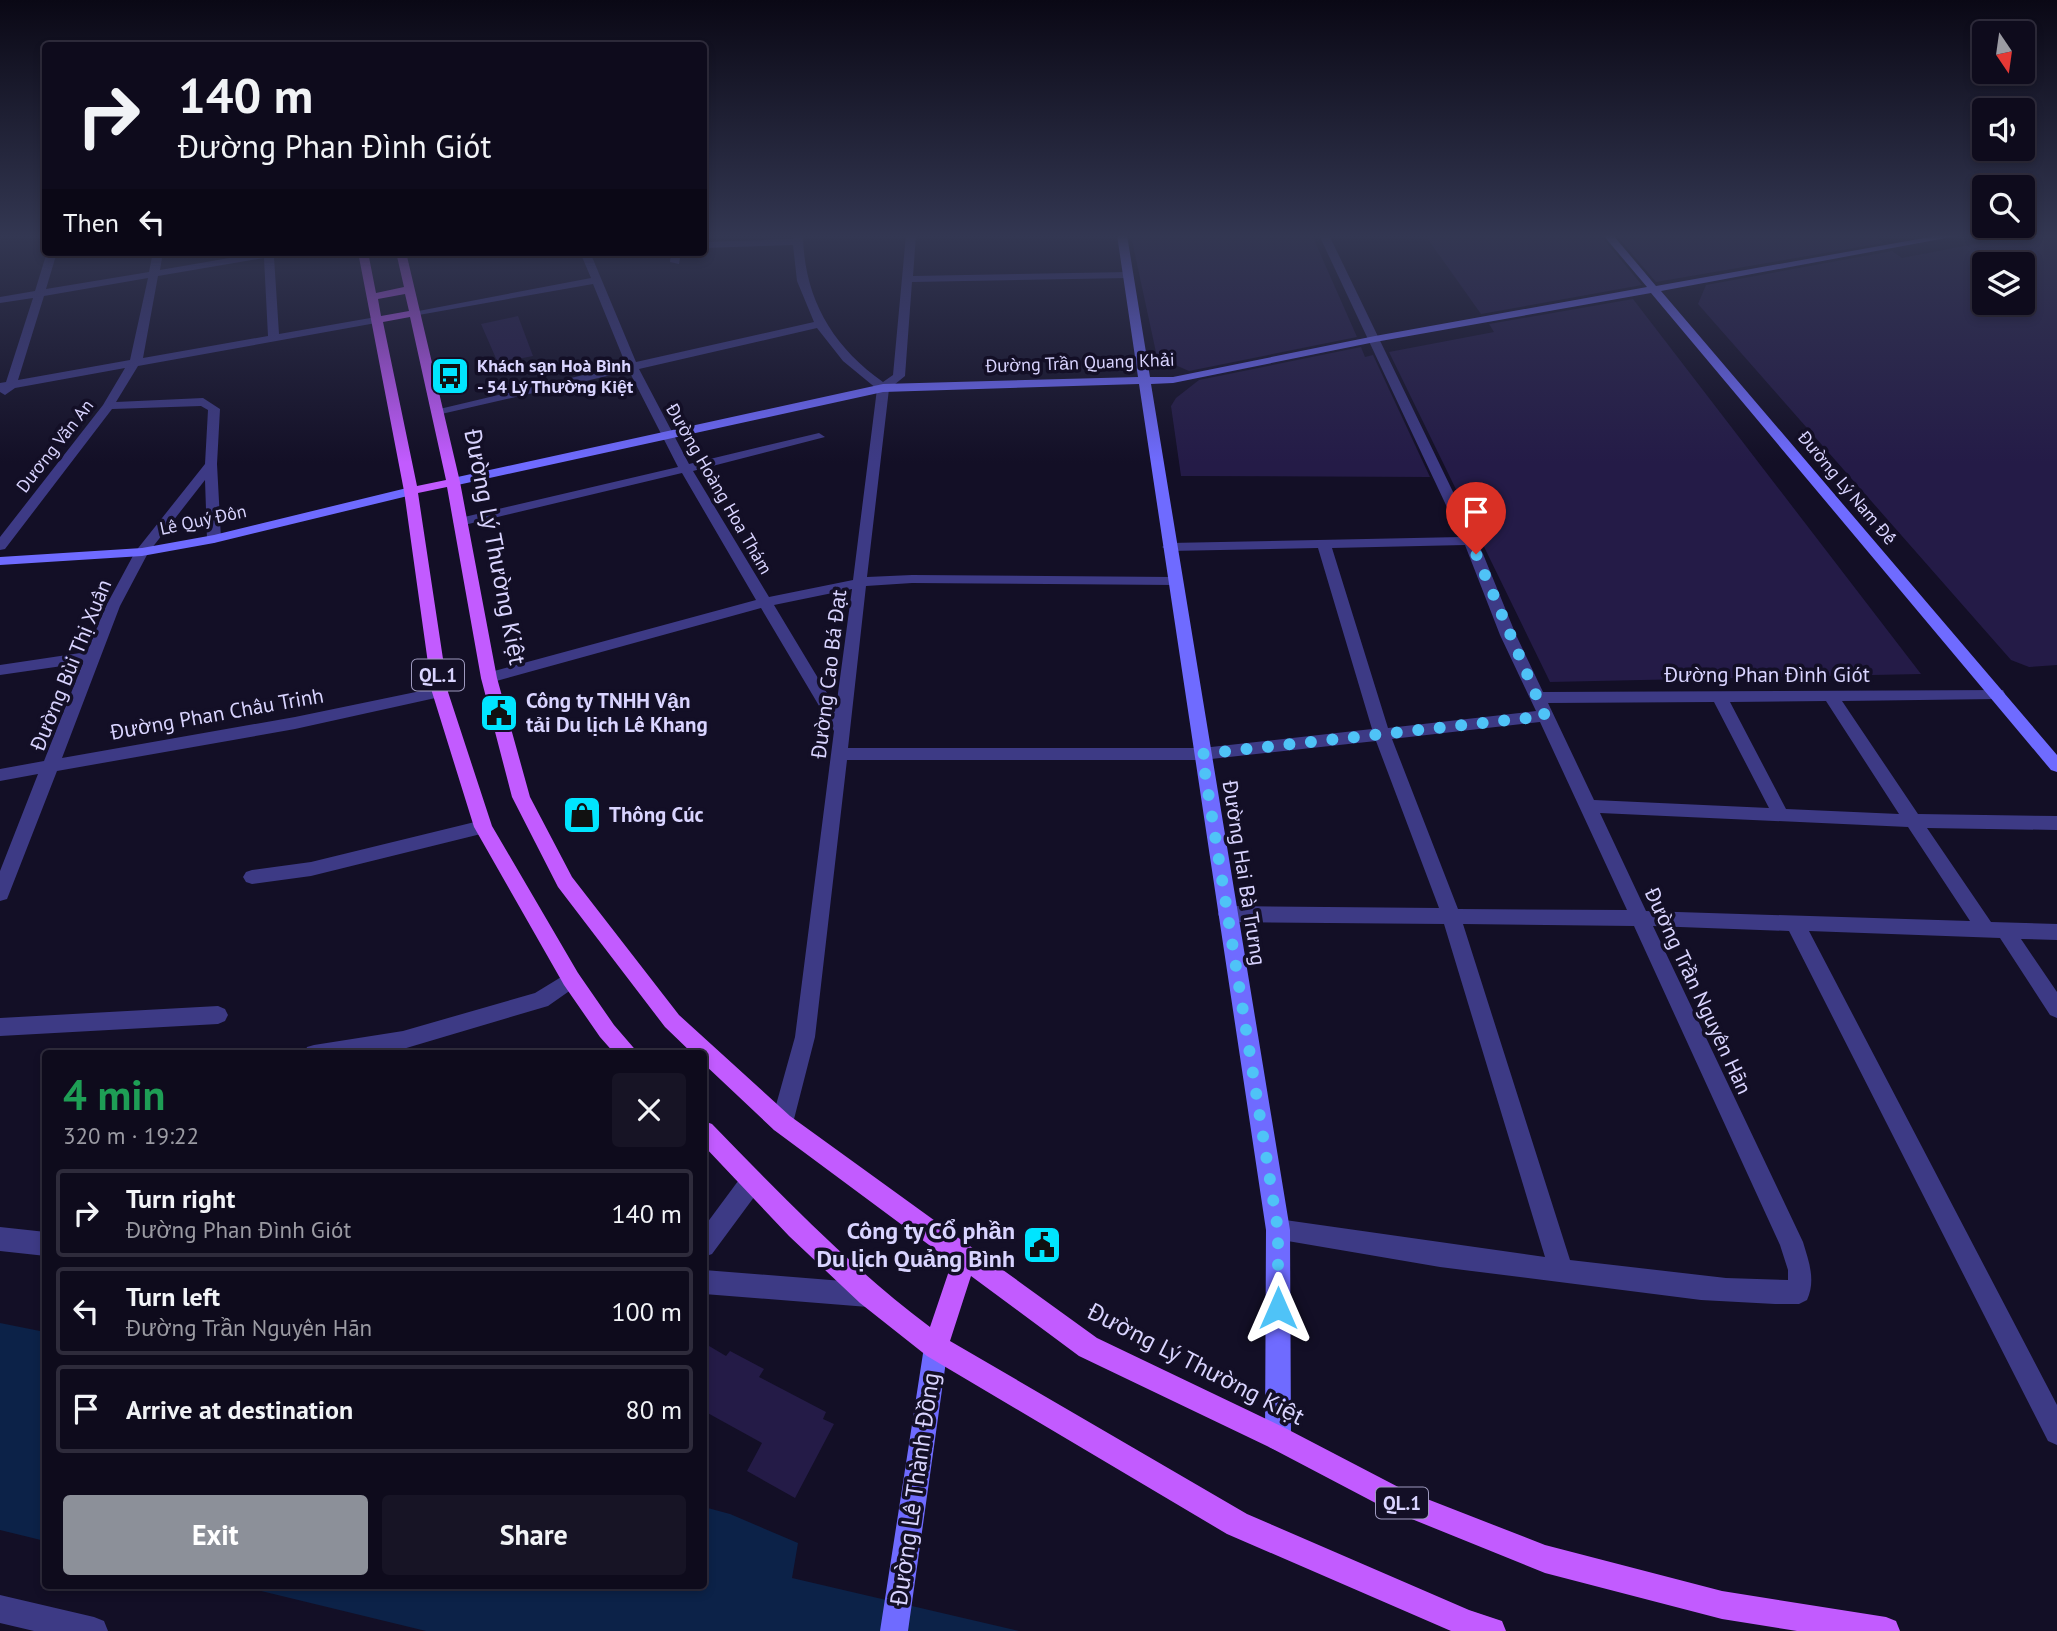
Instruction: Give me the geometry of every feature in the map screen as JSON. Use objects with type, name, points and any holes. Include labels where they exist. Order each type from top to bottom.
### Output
[{"type":"main road","name":"QL.1","points":[[374,311],[411,491],[440,692],[483,827],[571,979],[607,1031],[625,1050]]},
{"type":"main road","points":[[376,320],[413,313]]},
{"type":"main road","name":"Đường Lý Thường Kiệt","points":[[413,313],[453,482],[489,678],[521,797],[565,882],[672,1021],[703,1050]]},
{"type":"main road","points":[[411,491],[453,482]]},
{"type":"main road","name":"Đường Lý Thường Kiệt","points":[[707,1053],[782,1123],[1088,1348],[1278,1438],[1396,1500],[1545,1559],[1721,1605],[1886,1631]]},
{"type":"main road","points":[[707,1134],[868,1295],[936,1347],[1237,1524],[1468,1624],[1492,1631]]},
{"type":"main road","points":[[936,1347],[965,1258]]},
{"type":"street","points":[[0,397],[34,311]]},
{"type":"street","name":"Dương Văn An","points":[[0,546],[108,406],[140,349],[146,311]]},
{"type":"street","points":[[272,311],[274,338]]},
{"type":"street","points":[[413,313],[423,311]]},
{"type":"street","name":"Đường Hoàng Hoa Thám","points":[[609,311],[666,436],[843,733]]},
{"type":"street","points":[[814,311],[820,324],[857,372],[883,388]]},
{"type":"street","name":"Đường Cao Bá Đạt","points":[[782,1123],[805,1037],[862,582],[883,388],[899,376],[904,311]]},
{"type":"street","name":"Đường Hai Bà Trưng","points":[[1133,311],[1278,1230],[1278,1438]]},
{"type":"street","name":"Đường Trần Nguyên Hãn","points":[[1278,1230],[1383,1249],[1718,1289],[1799,1292],[1800,1270],[1791,1242],[1586,806],[1469,541],[1361,311]]},
{"type":"street","name":"Đường Trần Quang Khải","points":[[453,482],[883,388],[1014,382],[1143,382],[1197,376],[1375,339],[1531,311]]},
{"type":"street","name":"Đường Lý Nam Đế","points":[[1673,311],[2057,766]]},
{"type":"street","points":[[5,386],[376,320]]},
{"type":"street","points":[[437,411],[820,324]]},
{"type":"street","points":[[108,406],[203,402],[214,409],[211,464],[214,539]]},
{"type":"street","points":[[460,522],[819,438]]},
{"type":"street","name":"Đường Bùi Thị Xuân","points":[[0,894],[53,765],[113,606],[142,552],[211,464]]},
{"type":"street","name":"Lê Quý Đôn","points":[[0,561],[142,552],[214,539],[411,491]]},
{"type":"street","points":[[1169,547],[1469,541]]},
{"type":"street","points":[[1324,544],[1382,734],[1451,916],[1561,1270]]},
{"type":"street","points":[[489,678],[764,603],[862,582],[912,579],[1174,581]]},
{"type":"street","points":[[0,670],[94,656]]},
{"type":"street","name":"Đường Phan Châu Trinh","points":[[0,775],[295,723],[440,692]]},
{"type":"street","points":[[1830,695],[1985,929]]},
{"type":"street","name":"Đường Phan Đình Giót","points":[[1537,698],[1997,695]]},
{"type":"street","points":[[1719,696],[1781,815]]},
{"type":"street","points":[[841,754],[1202,754],[1545,716]]},
{"type":"street","points":[[1586,806],[1914,821],[2057,823]]},
{"type":"street","points":[[252,877],[311,869],[483,827]]},
{"type":"street","points":[[1227,914],[1638,918],[2057,932]]},
{"type":"street","points":[[1794,923],[2057,1432]]},
{"type":"street","points":[[2005,930],[2057,1009]]},
{"type":"street","points":[[339,1050],[403,1040],[528,1004],[541,1000],[571,979]]},
{"type":"street","points":[[0,1027],[218,1015]]},
{"type":"street","points":[[707,1242],[752,1181]]},
{"type":"street","points":[[0,1239],[42,1244]]},
{"type":"street","points":[[707,1282],[868,1295]]},
{"type":"street","name":"Đường Lê Thành Đồng","points":[[894,1631],[936,1347]]},
{"type":"street","points":[[0,1609],[94,1631]]},
{"type":"water","points":[[0,1323],[42,1331],[42,1540],[0,1530]]},
{"type":"water","points":[[707,1508],[730,1514],[798,1543],[792,1578],[1019,1631],[426,1631],[253,1589],[707,1589]]},
{"type":"building","points":[[1147,311],[1346,311],[1357,337],[1189,371],[1157,357]]},
{"type":"building","points":[[1563,311],[1642,311],[1921,674],[1550,682],[1389,352],[1494,332],[1489,324]]},
{"type":"building","points":[[1704,311],[1972,311],[1972,315],[2035,315],[2035,311],[2057,311],[2057,665],[2029,667],[2011,660]]},
{"type":"building","points":[[518,316],[533,356],[498,363],[481,324]]},
{"type":"building","points":[[1361,347],[1365,357],[1373,355],[1430,477],[1181,476],[1171,406],[1176,398],[1199,380]]},
{"type":"building","points":[[707,1345],[726,1356],[730,1351],[764,1369],[759,1377],[826,1412],[823,1419],[834,1424],[795,1498],[747,1471],[762,1443],[707,1413]]},
{"type":"place","name":"Khách sạn Hoà Bình - 54 Lý Thường Kiệt","points":[[450,376]]},
{"type":"place","name":"Công ty TNHH Vận tải Du lịch Lê Khang","points":[[499,713]]},
{"type":"place","name":"Thông Cúc","points":[[582,815]]},
{"type":"place","name":"Công ty Cổ phần Du lịch Quảng Bình","points":[[1042,1245]]},
{"type":"route","points":[[1278,1308],[1278,1230],[1202,754],[1545,716],[1508,635],[1476,554]]}]
